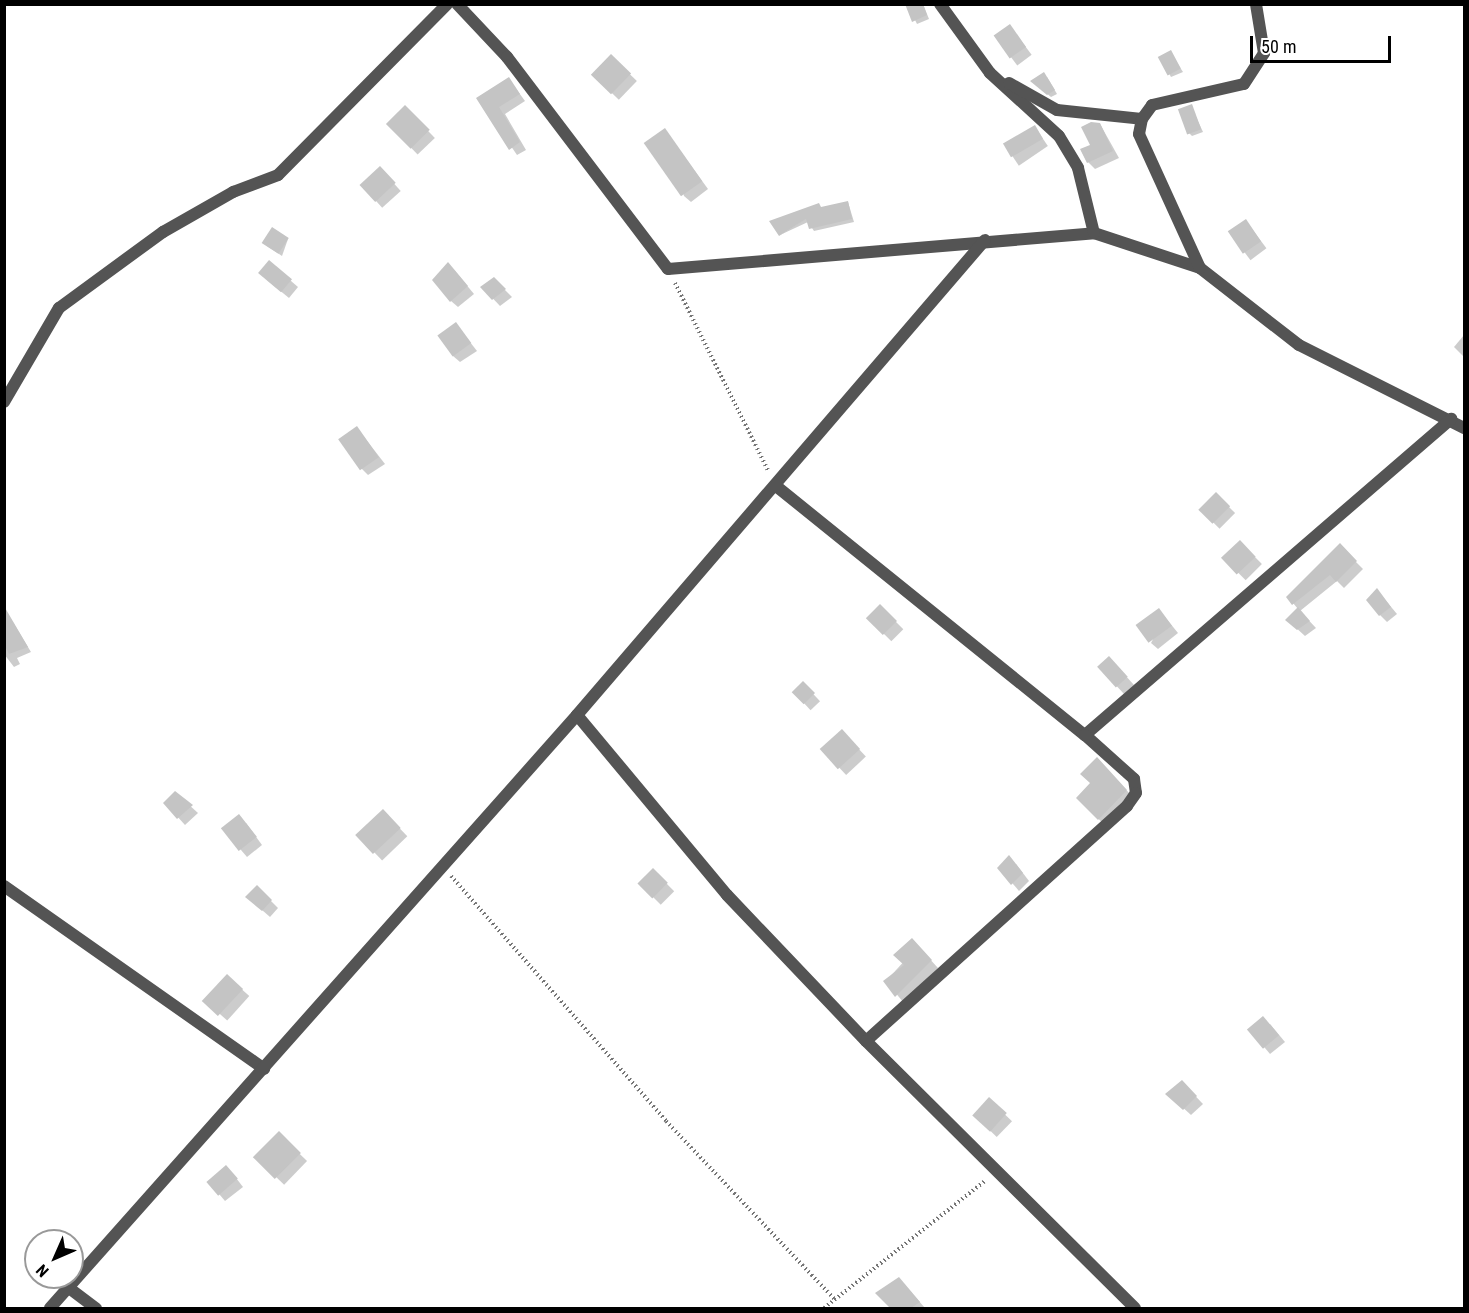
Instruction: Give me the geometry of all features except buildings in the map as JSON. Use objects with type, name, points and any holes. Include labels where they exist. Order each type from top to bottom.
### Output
[{"type":"street","points":[[4,402],[59,308],[163,232],[233,192],[278,175],[447,4]]},
{"type":"street","points":[[457,4],[507,57],[668,268],[985,240],[1094,233],[1200,268],[1299,345],[1451,419],[1464,428]]},
{"type":"street","points":[[1200,268],[1139,134],[1142,119],[1152,105],[1244,84],[1264,53],[1256,4]]},
{"type":"street","points":[[938,6],[990,73],[1059,136],[1078,168],[1094,233]]},
{"type":"street","points":[[990,73],[1058,110],[1142,119]]},
{"type":"street","points":[[84,1271],[577,716],[985,240]]},
{"type":"street","points":[[1085,735],[1451,419]]},
{"type":"street","points":[[776,486],[1085,735],[1134,779],[1136,793],[1127,806],[866,1041]]},
{"type":"street","points":[[577,716],[727,895],[866,1041],[1135,1308]]},
{"type":"street","points":[[4,886],[264,1069]]},
{"type":"street","points":[[50,1308],[68,1289]]},
{"type":"street","points":[[70,1289],[96,1308]]},
{"type":"path","points":[[668,268],[776,486]]},
{"type":"path","points":[[443,867],[666,1121],[835,1300]]},
{"type":"path","points":[[824,1308],[998,1170]]}]
